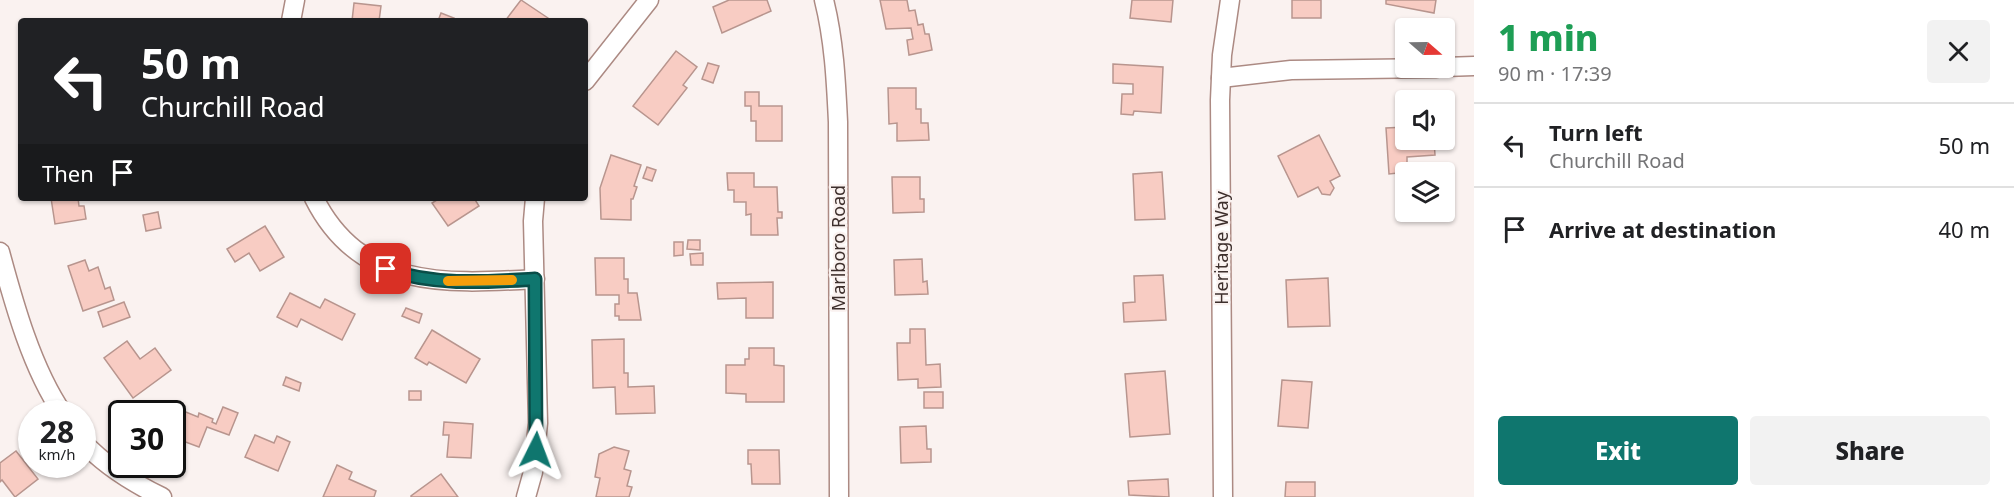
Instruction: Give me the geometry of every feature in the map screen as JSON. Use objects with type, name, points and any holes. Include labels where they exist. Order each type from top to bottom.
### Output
[{"type":"street","points":[[292,18],[295,0]]},
{"type":"street","points":[[588,77],[650,0]]},
{"type":"street","name":"Marlboro Road","points":[[824,0],[835,62],[838,122],[839,497]]},
{"type":"street","name":"Heritage Way","points":[[1223,497],[1221,78],[1230,0]]},
{"type":"street","points":[[1455,67],[1474,66]]},
{"type":"street","points":[[1221,78],[1291,70],[1395,69]]},
{"type":"street","points":[[316,201],[341,237],[367,259],[386,269],[409,276],[441,281],[481,282],[535,279]]},
{"type":"street","points":[[526,497],[533,472],[538,423],[533,221],[535,201]]},
{"type":"street","points":[[0,252],[28,340],[45,382],[55,400]]},
{"type":"street","points":[[96,454],[124,476],[162,497]]},
{"type":"building","points":[[521,0],[548,18],[507,18]]},
{"type":"building","points":[[729,0],[767,0],[771,11],[722,33],[713,7]]},
{"type":"building","points":[[880,0],[907,0],[909,11],[915,10],[918,25],[923,24],[925,34],[929,34],[932,50],[909,55],[907,40],[913,39],[911,28],[886,29]]},
{"type":"building","points":[[1132,0],[1173,0],[1171,22],[1130,18]]},
{"type":"building","points":[[1292,0],[1321,0],[1321,18],[1292,18]]},
{"type":"building","points":[[1386,0],[1436,0],[1434,13],[1386,4]]},
{"type":"building","points":[[354,3],[381,6],[379,18],[352,18]]},
{"type":"building","points":[[441,13],[454,18],[439,18]]},
{"type":"building","points":[[676,51],[697,67],[683,85],[687,88],[658,125],[633,106]]},
{"type":"building","points":[[708,63],[719,66],[713,83],[702,79]]},
{"type":"building","points":[[1113,64],[1163,67],[1161,113],[1134,111],[1133,115],[1121,114],[1122,94],[1133,94],[1133,84],[1113,83]]},
{"type":"building","points":[[888,88],[916,88],[916,109],[921,109],[921,123],[928,123],[929,140],[897,141],[897,123],[889,124]]},
{"type":"building","points":[[745,92],[759,92],[759,106],[782,106],[782,141],[756,141],[756,121],[751,121],[751,106],[745,106]]},
{"type":"building","points":[[1386,128],[1395,128],[1395,150],[1435,150],[1435,155],[1407,157],[1407,162],[1395,162],[1395,173],[1389,174]]},
{"type":"building","points":[[1319,135],[1340,176],[1330,181],[1334,188],[1330,195],[1322,194],[1318,187],[1298,197],[1278,156]]},
{"type":"building","points":[[611,155],[641,165],[634,186],[637,187],[631,199],[631,220],[601,219],[600,188]]},
{"type":"building","points":[[647,167],[656,170],[652,181],[643,178]]},
{"type":"building","points":[[1162,172],[1165,219],[1135,220],[1133,174]]},
{"type":"building","points":[[727,173],[754,173],[754,187],[777,187],[778,212],[782,212],[782,218],[777,218],[778,235],[751,235],[751,214],[746,215],[746,202],[734,202],[734,190],[728,190]]},
{"type":"building","points":[[892,177],[920,177],[920,199],[924,199],[924,212],[893,213]]},
{"type":"building","points":[[51,201],[78,201],[79,206],[84,206],[86,219],[55,224]]},
{"type":"building","points":[[435,201],[476,201],[479,206],[448,226],[432,203]]},
{"type":"building","points":[[158,212],[161,228],[146,231],[143,215]]},
{"type":"building","points":[[265,226],[284,257],[260,271],[249,253],[235,262],[227,249]]},
{"type":"building","points":[[688,240],[700,240],[700,250],[687,249]]},
{"type":"building","points":[[674,242],[683,242],[683,255],[674,256]]},
{"type":"building","points":[[703,253],[703,265],[691,265],[690,254]]},
{"type":"building","points":[[595,258],[624,258],[624,279],[628,279],[628,293],[637,293],[641,320],[619,320],[619,316],[615,316],[615,304],[619,304],[619,295],[596,295]]},
{"type":"building","points":[[922,259],[923,282],[927,281],[928,294],[895,295],[894,260]]},
{"type":"building","points":[[85,260],[89,271],[98,267],[105,289],[110,287],[114,300],[83,311],[68,266]]},
{"type":"building","points":[[1163,275],[1166,320],[1124,322],[1123,303],[1135,302],[1134,276]]},
{"type":"building","points":[[1328,278],[1330,326],[1288,327],[1286,280]]},
{"type":"building","points":[[773,282],[773,318],[746,318],[746,298],[718,299],[717,283]]},
{"type":"building","points":[[290,293],[320,308],[325,299],[355,314],[342,340],[301,319],[297,327],[277,317]]},
{"type":"building","points":[[124,302],[130,317],[103,327],[98,312]]},
{"type":"building","points":[[406,308],[422,314],[419,323],[402,316]]},
{"type":"building","points":[[910,329],[925,329],[926,365],[940,364],[941,387],[918,388],[918,379],[898,380],[897,343],[910,343]]},
{"type":"building","points":[[432,330],[480,359],[466,383],[429,362],[427,365],[415,358]]},
{"type":"building","points":[[624,339],[624,373],[628,373],[628,387],[654,386],[655,413],[616,414],[615,387],[593,388],[592,340]]},
{"type":"building","points":[[127,341],[140,359],[155,348],[171,370],[133,398],[104,358]]},
{"type":"building","points":[[749,348],[774,348],[774,365],[784,366],[784,402],[746,402],[746,394],[726,393],[726,365],[745,365],[745,359],[749,359]]},
{"type":"building","points":[[1165,371],[1170,434],[1130,437],[1125,374]]},
{"type":"building","points":[[286,377],[301,383],[299,391],[283,385]]},
{"type":"building","points":[[1282,380],[1312,382],[1308,428],[1278,426]]},
{"type":"building","points":[[409,391],[421,391],[421,400],[409,400]]},
{"type":"building","points":[[924,392],[943,392],[943,408],[924,408]]},
{"type":"building","points":[[223,407],[238,413],[229,435],[207,427],[199,447],[186,442],[186,412],[198,417],[199,413],[213,419],[212,422],[216,424]]},
{"type":"building","points":[[444,422],[473,424],[471,458],[447,457],[449,435],[443,435]]},
{"type":"building","points":[[926,426],[927,449],[931,449],[931,462],[901,463],[900,427]]},
{"type":"building","points":[[255,435],[274,443],[277,436],[290,442],[278,471],[245,457]]},
{"type":"building","points":[[614,447],[629,451],[624,469],[631,471],[627,486],[632,487],[629,497],[596,497],[600,478],[595,477],[599,454]]},
{"type":"building","points":[[748,450],[779,450],[780,484],[752,484]]},
{"type":"building","points":[[16,451],[18,454],[18,478],[38,479],[15,497],[2,480],[0,482],[0,463]]},
{"type":"building","points":[[337,465],[352,472],[349,479],[376,491],[374,497],[323,497]]},
{"type":"building","points":[[441,474],[458,497],[411,497],[411,496]]},
{"type":"building","points":[[1168,479],[1169,497],[1129,495],[1128,481]]},
{"type":"building","points":[[1286,482],[1315,482],[1315,497],[1285,497]]},
{"type":"slow traffic","points":[[448,281],[512,280]]},
{"type":"route","points":[[386,269],[409,276],[458,282],[535,279],[538,423],[536,450]]}]
